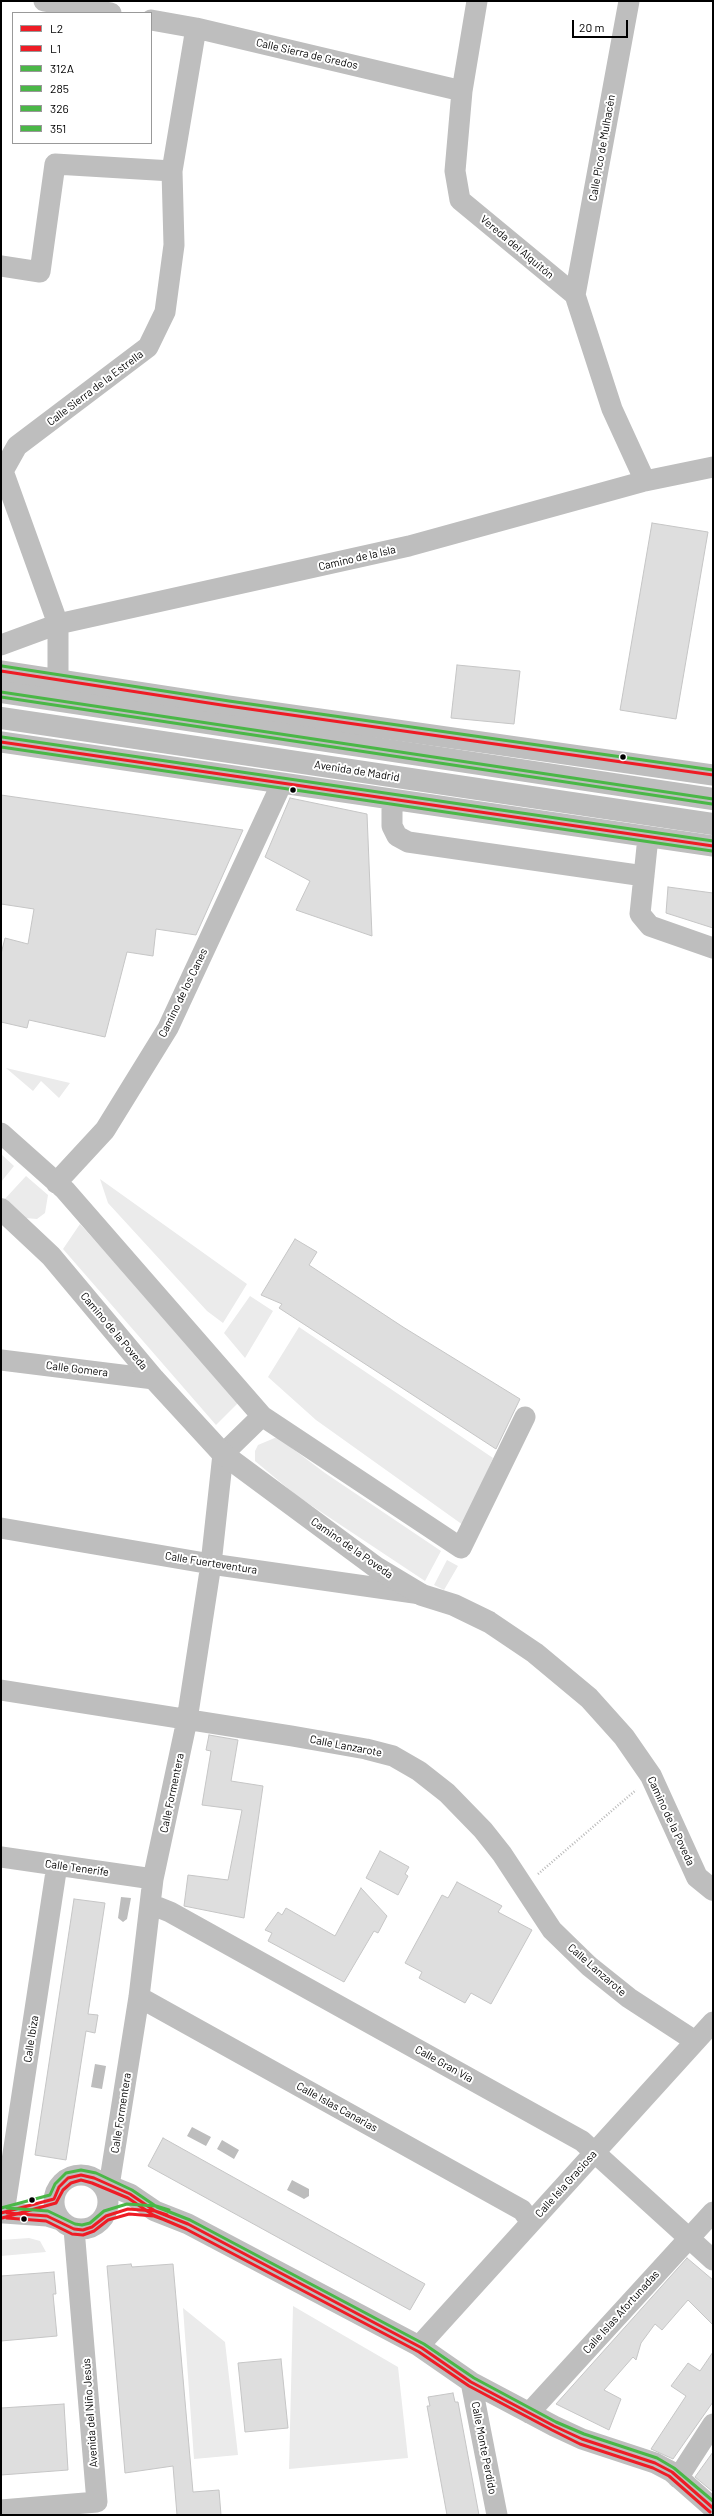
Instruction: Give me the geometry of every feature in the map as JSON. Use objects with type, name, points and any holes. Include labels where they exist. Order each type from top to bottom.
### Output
[{"type":"main road","points":[[1,692],[713,799]]},
{"type":"main road","name":"Avenida de Madrid","points":[[1,718],[713,824]]},
{"type":"main road","name":"Camino de la Poveda","points":[[1,1209],[51,1256],[154,1379],[223,1454],[377,1568],[422,1595],[454,1605],[489,1622],[535,1653],[589,1698],[624,1737],[651,1776],[697,1877],[713,1890]]},
{"type":"street","points":[[44,1],[105,12]]},
{"type":"street","name":"Vereda del Alquitón","points":[[477,1],[462,91],[455,171],[460,200],[575,296]]},
{"type":"street","name":"Calle Pico de Mulhacén","points":[[575,296],[629,1]]},
{"type":"street","name":"Calle Sierra de Gredos","points":[[152,20],[196,28],[462,91]]},
{"type":"street","name":"Calle Sierra de la Estrella","points":[[58,680],[58,624],[3,471],[17,446],[148,347],[165,312],[174,245],[172,171],[196,28]]},
{"type":"street","points":[[1,266],[40,272],[55,164],[172,171]]},
{"type":"street","points":[[575,296],[612,409],[645,481]]},
{"type":"street","name":"Camino de la Isla","points":[[1,645],[58,624],[409,546],[645,481],[713,467]]},
{"type":"street","points":[[1,671],[713,775]]},
{"type":"street","points":[[1,742],[281,785],[713,846]]},
{"type":"street","name":"Camino de los Canes","points":[[56,1183],[105,1130],[168,1028],[281,785]]},
{"type":"street","points":[[392,801],[392,826],[397,836],[408,842],[644,876]]},
{"type":"street","points":[[648,837],[640,914],[650,926],[713,948]]},
{"type":"street","points":[[1,1133],[70,1196],[262,1416],[461,1548],[526,1417]]},
{"type":"street","name":"Calle Gomera","points":[[1,1360],[154,1379]]},
{"type":"street","points":[[223,1454],[262,1416]]},
{"type":"street","name":"Calle Formentera","points":[[104,2184],[139,1997],[153,1879],[187,1720],[211,1564],[223,1454]]},
{"type":"street","name":"Calle Fuerteventura","points":[[1,1528],[211,1564],[422,1595]]},
{"type":"street","name":"Calle Lanzarote","points":[[1,1690],[366,1749],[394,1756],[419,1771],[458,1804],[483,1830],[502,1854],[522,1887],[552,1930],[589,1966],[629,1998],[695,2041]]},
{"type":"street","name":"Calle Tenerife","points":[[1,1857],[153,1879]]},
{"type":"street","name":"Calle Ibiza","points":[[3,2213],[57,1865]]},
{"type":"street","name":"Calle Gran Vía","points":[[150,1904],[170,1912],[582,2141],[713,2260]]},
{"type":"street","name":"Calle Islas Canarias","points":[[139,1997],[522,2210],[531,2222]]},
{"type":"street","name":"Calle Isla Graciosa","points":[[419,2346],[713,2022]]},
{"type":"street","points":[[67,2225],[56,2214],[54,2199],[59,2187],[68,2178],[88,2176],[130,2194],[155,2210],[188,2224],[419,2346],[471,2382],[529,2413],[582,2439],[655,2463],[678,2478],[713,2508]]},
{"type":"street","points":[[104,2184],[108,2198],[105,2217]]},
{"type":"street","points":[[3,2213],[54,2199]]},
{"type":"street","points":[[3,2213],[47,2216],[67,2225],[92,2227],[105,2217],[128,2209],[155,2210]]},
{"type":"street","name":"Calle Islas Afortunadas","points":[[529,2413],[713,2212]]},
{"type":"street","name":"Avenida del Niño Jesús","points":[[1,2510],[97,2502],[67,2225]]},
{"type":"street","name":"Calle Monte Perdido","points":[[471,2382],[497,2515]]},
{"type":"street","points":[[678,2478],[713,2424]]},
{"type":"path","points":[[522,1887],[651,1776]]},
{"type":"shaded area","points":[[6,1068],[70,1083],[59,1098],[41,1081],[33,1091]]},
{"type":"shaded area","points":[[1,1154],[14,1166],[1,1182]]},
{"type":"shaded area","points":[[26,1176],[48,1195],[45,1213],[37,1219],[25,1218],[3,1201]]},
{"type":"shaded area","points":[[100,1179],[247,1284],[223,1323],[207,1311],[108,1203]]},
{"type":"shaded area","points":[[80,1224],[240,1401],[216,1425],[63,1249]]},
{"type":"shaded area","points":[[250,1296],[273,1311],[245,1358],[224,1333]]},
{"type":"shaded area","points":[[299,1327],[493,1458],[463,1525],[316,1420],[268,1377]]},
{"type":"shaded area","points":[[277,1437],[325,1473],[441,1551],[425,1581],[297,1496],[255,1461],[255,1451],[258,1445]]},
{"type":"shaded area","points":[[447,1560],[458,1566],[444,1590],[434,1585]]},
{"type":"shaded area","points":[[121,1897],[131,1898],[127,1919],[123,1922],[118,1918]]},
{"type":"shaded area","points":[[95,2064],[106,2066],[102,2089],[91,2087]]},
{"type":"shaded area","points":[[192,2127],[211,2137],[206,2146],[187,2136]]},
{"type":"shaded area","points":[[222,2140],[239,2150],[234,2159],[217,2149]]},
{"type":"shaded area","points":[[292,2180],[309,2189],[309,2196],[304,2199],[287,2190]]},
{"type":"shaded area","points":[[29,2238],[40,2241],[46,2252],[1,2256],[1,2240]]},
{"type":"shaded area","points":[[293,2306],[398,2367],[408,2458],[289,2469]]},
{"type":"shaded area","points":[[183,2308],[225,2342],[238,2455],[194,2459]]},
{"type":"building","points":[[652,523],[708,532],[676,719],[620,710]]},
{"type":"building","points":[[457,665],[520,671],[514,724],[451,718]]},
{"type":"building","points":[[1,795],[243,830],[196,935],[156,929],[153,956],[127,952],[105,1037],[29,1020],[27,1028],[1,1022],[1,954],[5,938],[28,944],[34,909],[1,904]]},
{"type":"building","points":[[290,798],[367,814],[372,936],[296,910],[310,881],[265,857]]},
{"type":"building","points":[[668,887],[713,893],[713,928],[666,913]]},
{"type":"building","points":[[295,1239],[317,1252],[309,1265],[403,1327],[520,1399],[496,1449],[279,1308],[282,1304],[261,1295]]},
{"type":"building","points":[[209,1735],[238,1740],[231,1781],[263,1786],[244,1918],[184,1906],[188,1875],[228,1880],[242,1810],[202,1805],[211,1751],[206,1750]]},
{"type":"building","points":[[380,1851],[409,1867],[405,1874],[408,1876],[398,1895],[366,1878]]},
{"type":"building","points":[[457,1882],[502,1906],[498,1912],[532,1930],[491,2004],[471,1993],[465,2003],[419,1978],[422,1972],[405,1963],[442,1895],[448,1898]]},
{"type":"building","points":[[361,1888],[387,1916],[378,1933],[374,1931],[344,1982],[268,1941],[272,1933],[265,1930],[278,1912],[282,1915],[286,1908],[335,1936]]},
{"type":"building","points":[[74,1899],[105,1903],[88,2014],[98,2015],[95,2033],[86,2031],[66,2160],[35,2155]]},
{"type":"building","points":[[163,2138],[425,2284],[410,2310],[148,2166]]},
{"type":"building","points":[[687,2258],[713,2280],[713,2325],[688,2300],[662,2330],[655,2324],[641,2343],[636,2360],[633,2357],[604,2390],[621,2399],[609,2430],[556,2404]]},
{"type":"building","points":[[131,2264],[132,2267],[173,2264],[193,2492],[219,2490],[221,2515],[177,2515],[173,2466],[125,2473],[107,2266]]},
{"type":"building","points":[[54,2272],[56,2294],[53,2294],[57,2336],[1,2341],[1,2276]]},
{"type":"building","points":[[713,2352],[713,2402],[673,2459],[651,2449],[686,2396],[671,2386],[688,2363],[700,2371]]},
{"type":"building","points":[[281,2359],[288,2428],[245,2432],[238,2363]]},
{"type":"building","points":[[453,2393],[455,2402],[458,2402],[479,2515],[447,2515],[427,2406],[430,2406],[428,2397]]},
{"type":"building","points":[[64,2404],[68,2470],[1,2475],[1,2408]]},
{"type":"building","points":[[713,2452],[713,2492],[695,2477]]},
{"type":"transit line","name":"351","points":[[2,666],[229,701],[713,770]]},
{"type":"transit line","name":"L2","points":[[1,671],[228,706],[713,775]]},
{"type":"transit line","name":"285","points":[[1,692],[713,799]]},
{"type":"transit line","name":"326","points":[[1,697],[712,804]]},
{"type":"transit line","name":"351","points":[[2,737],[713,841]]},
{"type":"transit line","name":"L2","points":[[1,742],[713,846]]},
{"type":"transit line","name":"326","points":[[1,747],[712,851]]},
{"type":"transit line","name":"312A","points":[[1,2208],[50,2195],[55,2184],[66,2173],[81,2170],[96,2173],[132,2190],[157,2207],[190,2220],[424,2344],[474,2378],[556,2422],[584,2434],[657,2458],[674,2468],[713,2501]]},
{"type":"transit line","name":"L2","points":[[1,2213],[54,2199],[59,2187],[68,2178],[81,2175],[94,2178],[130,2194],[155,2211],[188,2224],[422,2348],[471,2382],[554,2426],[582,2439],[655,2463],[672,2472],[713,2508]]},
{"type":"transit line","name":"L1","points":[[2,2218],[56,2203],[63,2190],[71,2183],[81,2180],[92,2183],[128,2198],[153,2215],[186,2229],[419,2352],[469,2386],[552,2430],[580,2444],[653,2468],[669,2476],[710,2512]]},
{"type":"transit line","name":"312A","points":[[7,2208],[48,2211],[75,2224],[82,2225],[90,2223],[104,2211],[127,2204],[156,2206],[169,2210]]},
{"type":"transit line","name":"L2","points":[[7,2213],[47,2216],[74,2229],[83,2230],[92,2227],[106,2216],[128,2209],[155,2211],[167,2215]]},
{"type":"transit line","name":"L1","points":[[7,2218],[46,2221],[72,2234],[83,2235],[94,2231],[108,2220],[129,2214],[154,2216],[165,2220]]}]
